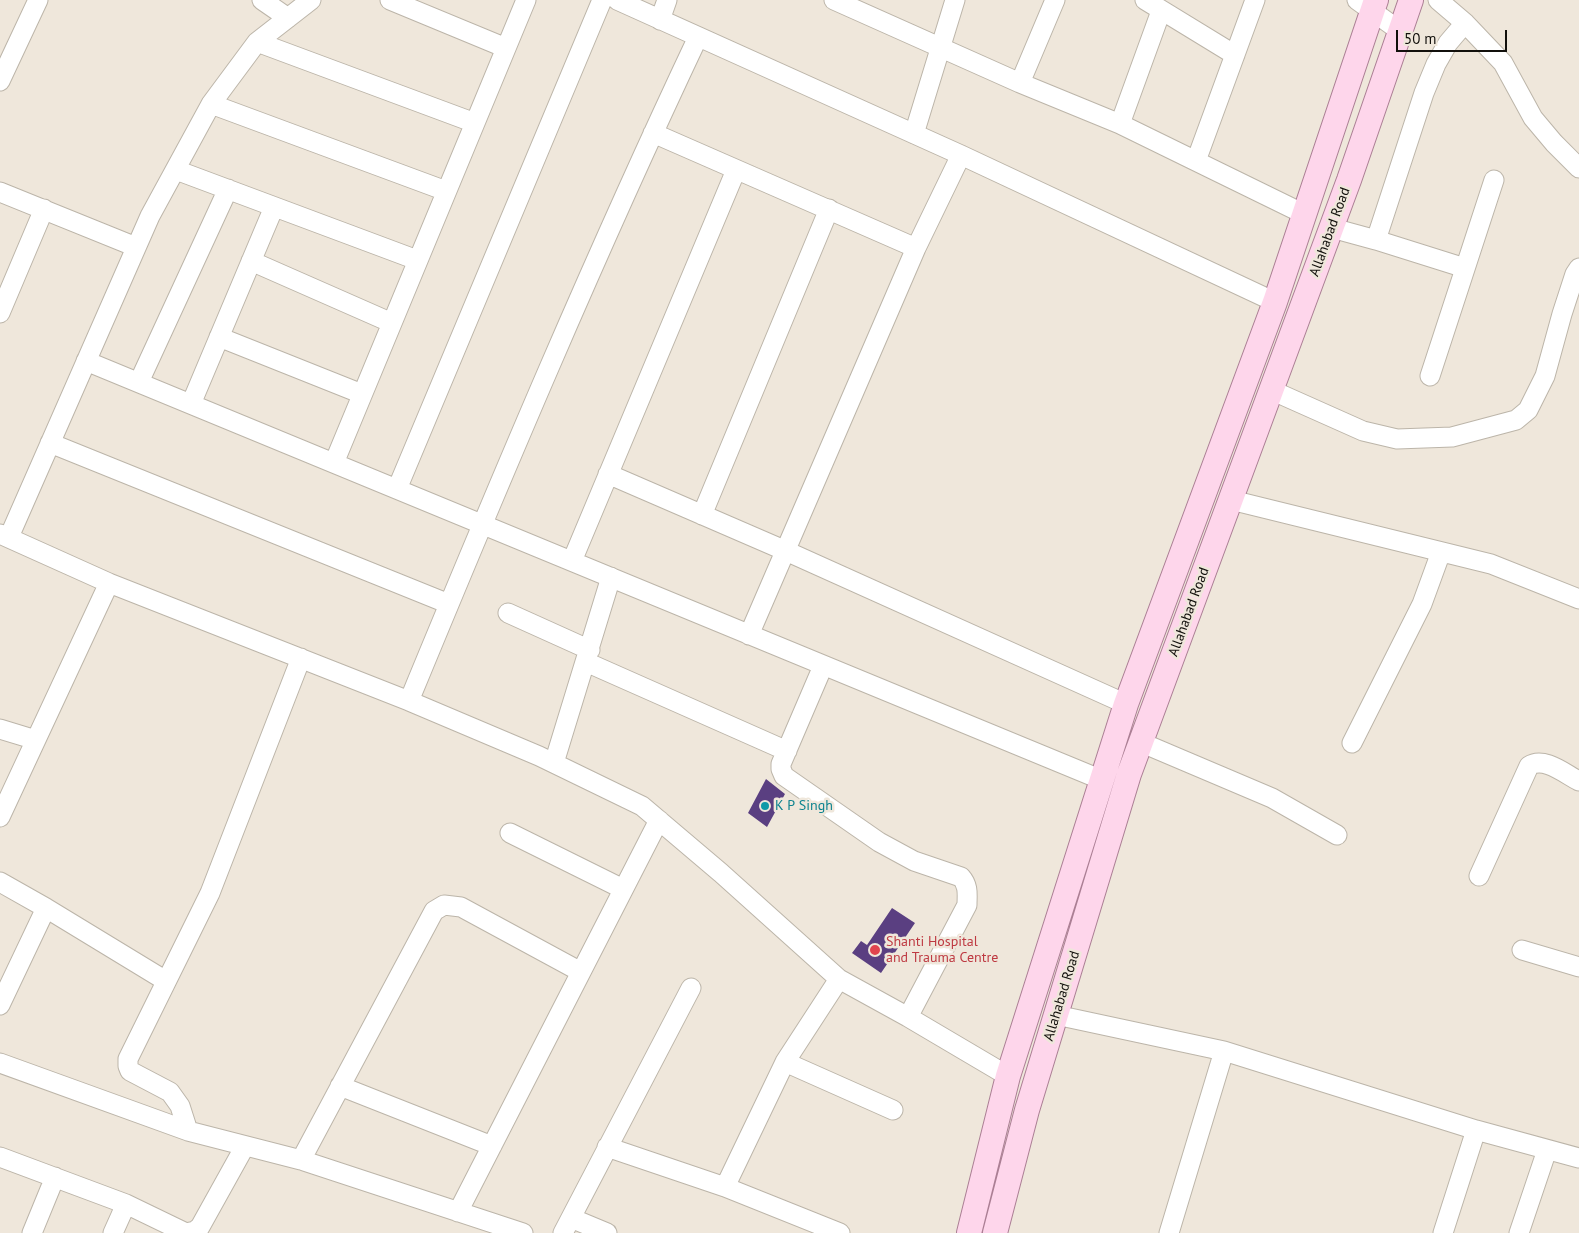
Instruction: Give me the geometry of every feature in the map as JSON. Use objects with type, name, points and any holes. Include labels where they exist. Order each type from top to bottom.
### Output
[{"type":"main road","name":"Allahabad Road","points":[[995,1233],[1027,1110],[1128,774],[1332,228],[1410,0]]},
{"type":"main road","points":[[969,1233],[1008,1076],[1126,704],[1275,302],[1369,3]]},
{"type":"street","points":[[0,81],[38,0]]},
{"type":"street","points":[[262,0],[288,18]]},
{"type":"street","points":[[311,0],[257,42],[212,104],[150,216],[50,443],[5,535],[109,583],[409,701],[554,763],[642,806],[721,873],[839,979],[1008,1076]]},
{"type":"street","points":[[390,0],[506,48]]},
{"type":"street","points":[[334,463],[526,0]]},
{"type":"street","points":[[397,489],[602,0]]},
{"type":"street","points":[[616,0],[961,155],[1275,302]]},
{"type":"street","points":[[660,20],[667,0]]},
{"type":"street","points":[[834,0],[1020,83],[1120,124],[1304,214]]},
{"type":"street","points":[[914,134],[955,0]]},
{"type":"street","points":[[1020,83],[1055,0]]},
{"type":"street","points":[[1144,0],[1235,55]]},
{"type":"street","points":[[1196,161],[1255,0]]},
{"type":"street","points":[[1438,0],[1465,23],[1503,63],[1534,118],[1554,143],[1579,168]]},
{"type":"street","points":[[1369,3],[1400,31]]},
{"type":"street","points":[[1120,124],[1161,11]]},
{"type":"street","points":[[1376,240],[1424,93],[1436,64],[1448,43],[1465,23]]},
{"type":"street","points":[[409,701],[481,524],[584,287],[698,37]]},
{"type":"street","points":[[257,42],[475,123]]},
{"type":"street","points":[[212,104],[446,191]]},
{"type":"street","points":[[654,133],[916,248]]},
{"type":"street","points":[[750,635],[916,248],[961,155]]},
{"type":"street","points":[[176,170],[417,260]]},
{"type":"street","points":[[572,561],[736,170]]},
{"type":"street","points":[[1430,376],[1494,180]]},
{"type":"street","points":[[140,382],[228,189]]},
{"type":"street","points":[[0,192],[136,247]]},
{"type":"street","points":[[191,404],[274,207]]},
{"type":"street","points":[[0,313],[44,209]]},
{"type":"street","points":[[702,514],[829,209]]},
{"type":"street","points":[[1332,228],[1465,268]]},
{"type":"street","points":[[251,261],[392,323]]},
{"type":"street","points":[[1271,390],[1363,431],[1397,439],[1452,437],[1516,420],[1528,410],[1545,376],[1562,314],[1575,274],[1579,268]]},
{"type":"street","points":[[219,337],[362,394]]},
{"type":"street","points":[[86,360],[1102,780]]},
{"type":"street","points":[[50,443],[449,604]]},
{"type":"street","points":[[608,474],[786,551],[1126,704]]},
{"type":"street","points":[[1230,500],[1491,564],[1579,599]]},
{"type":"street","points":[[1352,743],[1422,604],[1441,552]]},
{"type":"street","points":[[554,763],[611,577]]},
{"type":"street","points":[[0,817],[109,583]]},
{"type":"street","points":[[508,612],[588,656],[787,751]]},
{"type":"street","points":[[188,1131],[180,1106],[170,1092],[130,1071],[128,1066],[130,1054],[210,894],[301,658]]},
{"type":"street","points":[[823,666],[781,764],[784,776],[879,842],[914,861],[961,877],[966,882],[968,889],[967,905],[908,1017]]},
{"type":"street","points":[[0,729],[36,740]]},
{"type":"street","points":[[1140,742],[1272,798],[1337,835]]},
{"type":"street","points":[[1479,876],[1529,766],[1534,762],[1545,764],[1579,781]]},
{"type":"street","points":[[458,1212],[658,820]]},
{"type":"street","points":[[510,833],[623,889]]},
{"type":"street","points":[[0,882],[166,981]]},
{"type":"street","points":[[301,1160],[434,911],[444,905],[461,907],[581,972]]},
{"type":"street","points":[[0,1005],[46,908]]},
{"type":"street","points":[[1522,950],[1579,968]]},
{"type":"street","points":[[725,1187],[786,1062],[839,979]]},
{"type":"street","points":[[607,1233],[567,1226],[674,1024],[691,988]]},
{"type":"street","points":[[1056,1015],[1224,1051],[1476,1130],[1579,1158]]},
{"type":"street","points":[[1175,1231],[1224,1051]]},
{"type":"street","points":[[0,1062],[188,1131],[301,1160],[523,1233]]},
{"type":"street","points":[[786,1062],[894,1110]]},
{"type":"street","points":[[340,1086],[492,1146]]},
{"type":"street","points":[[1443,1233],[1476,1130]]},
{"type":"street","points":[[0,1157],[126,1204],[186,1233],[200,1227],[245,1146]]},
{"type":"street","points":[[608,1147],[725,1187],[840,1233]]},
{"type":"street","points":[[1519,1233],[1548,1150]]},
{"type":"street","points":[[32,1233],[55,1177]]},
{"type":"street","points":[[113,1233],[126,1204]]},
{"type":"building","name":"K P Singh","points":[[766,779],[785,794],[767,827],[748,813]]},
{"type":"building","points":[[892,908],[915,923],[881,973],[852,953],[861,941],[867,945]]},
{"type":"place","name":"K P Singh","points":[[765,806]]},
{"type":"place","name":"Shanti Hospital and Trauma Centre","points":[[875,950]]}]
